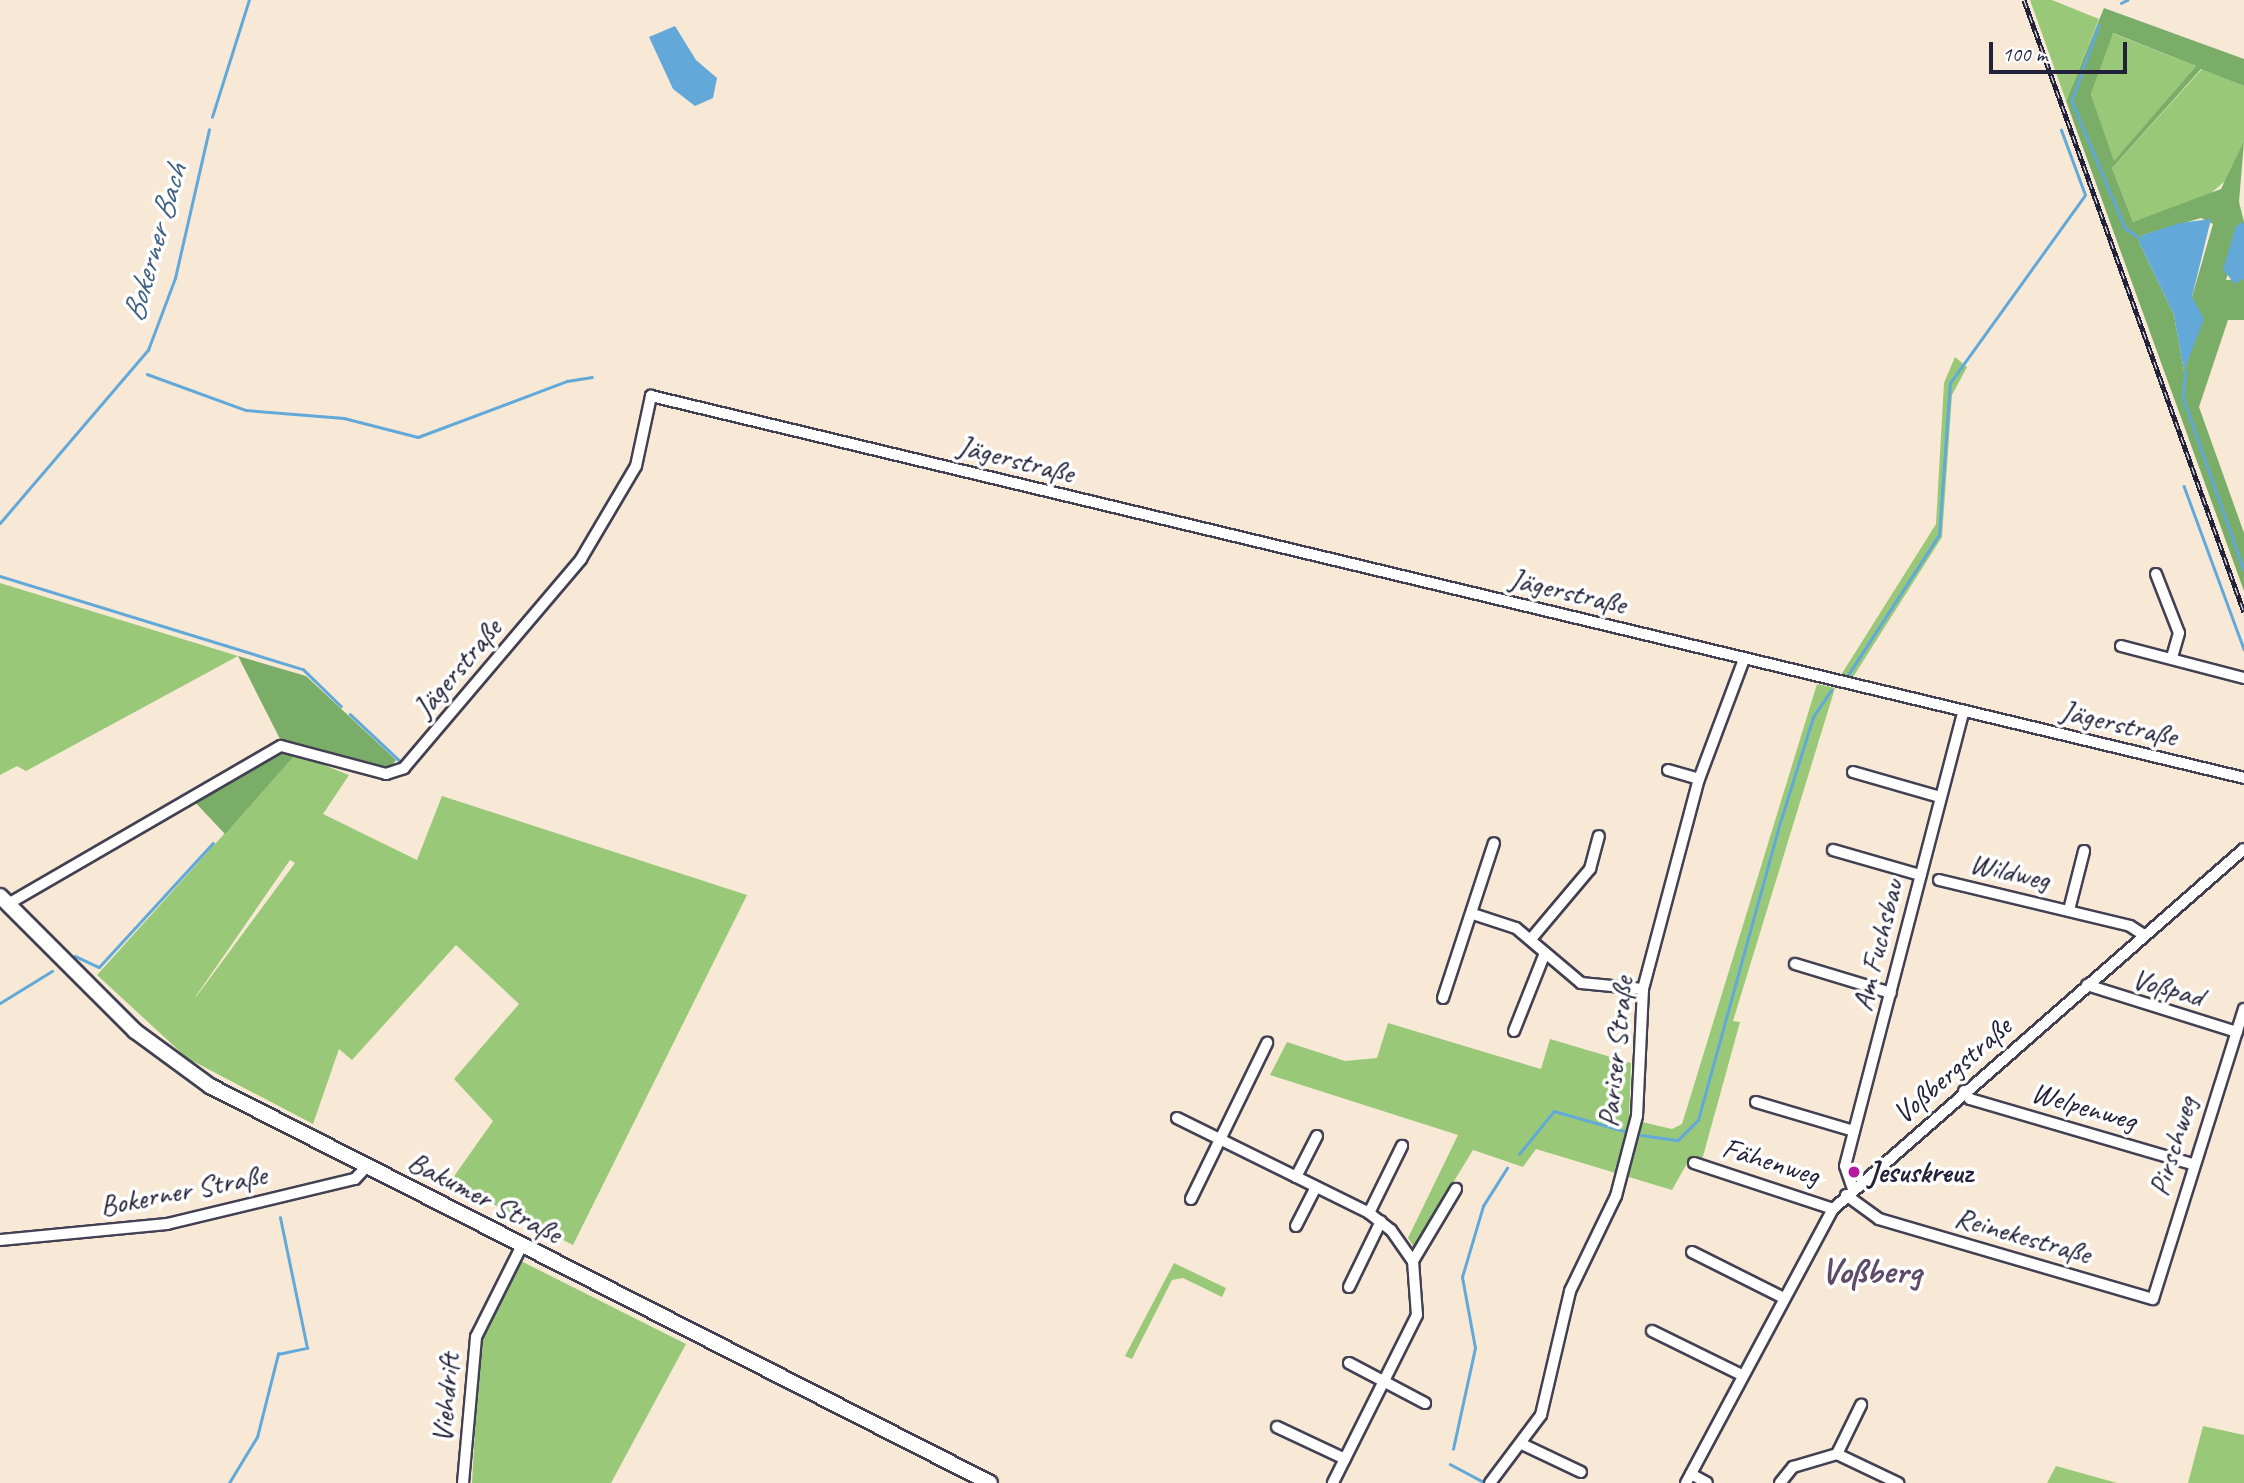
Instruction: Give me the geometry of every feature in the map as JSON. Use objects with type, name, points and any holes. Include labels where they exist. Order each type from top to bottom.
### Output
[{"type":"main road","name":"Bakumer Straße","points":[[4,900],[171,1062],[367,1166],[990,1483]]},
{"type":"street","name":"Jägerstraße","points":[[4,900],[281,746],[386,774],[404,768],[581,559],[636,466],[651,396],[2244,778]]},
{"type":"street","points":[[2157,574],[2179,633],[2172,658]]},
{"type":"street","points":[[2121,646],[2244,678]]},
{"type":"street","name":"Pariser Straße","points":[[1490,1483],[1524,1445],[1548,1396],[1570,1291],[1607,1220],[1623,1171],[1637,1116],[1643,989],[1699,779],[1744,659]]},
{"type":"street","name":"Am Fuchsbau","points":[[1849,1192],[1845,1167],[1963,712]]},
{"type":"street","points":[[1668,770],[1699,779]]},
{"type":"street","points":[[1853,772],[1940,797]]},
{"type":"street","points":[[1531,939],[1590,869],[1599,836]]},
{"type":"street","points":[[1443,998],[1473,914],[1494,843]]},
{"type":"street","points":[[1833,849],[1920,875]]},
{"type":"street","name":"Voßbergstraße","points":[[1688,1479],[1782,1297],[1833,1209],[1849,1192],[2244,849]]},
{"type":"street","name":"Wildweg","points":[[2069,910],[2084,851]]},
{"type":"street","name":"Wildweg","points":[[1939,880],[2069,910],[2144,935]]},
{"type":"street","points":[[1473,914],[1531,939],[1581,983],[1643,989]]},
{"type":"street","points":[[1514,1031],[1545,953]]},
{"type":"street","points":[[1795,964],[1891,993]]},
{"type":"street","name":"Voßpad","points":[[2087,985],[2237,1032]]},
{"type":"street","name":"Pirschweg","points":[[2152,1299],[2192,1164],[2244,1009]]},
{"type":"street","points":[[1191,1199],[1222,1141],[1267,1043]]},
{"type":"street","name":"Welpenweg","points":[[1965,1091],[1970,1099],[2192,1164]]},
{"type":"street","points":[[1756,1101],[1854,1131]]},
{"type":"street","points":[[1177,1118],[1369,1213],[1381,1221],[1413,1261],[1417,1315],[1333,1483]]},
{"type":"street","points":[[1296,1177],[1317,1136]]},
{"type":"street","points":[[1369,1213],[1402,1146]]},
{"type":"street","name":"Fähenweg","points":[[1694,1163],[1833,1209]]},
{"type":"street","name":"Bokerner Straße","points":[[0,1240],[167,1224],[355,1179],[367,1166]]},
{"type":"street","points":[[1297,1226],[1316,1187]]},
{"type":"street","points":[[1413,1261],[1456,1189]]},
{"type":"street","name":"Reinekestraße","points":[[1849,1192],[1879,1219],[2152,1299]]},
{"type":"street","points":[[1349,1287],[1381,1221]]},
{"type":"street","name":"Viehdrift","points":[[463,1483],[476,1337],[522,1244]]},
{"type":"street","points":[[1692,1252],[1782,1297]]},
{"type":"street","points":[[1652,1331],[1741,1375]]},
{"type":"street","points":[[1349,1363],[1425,1403]]},
{"type":"street","points":[[1837,1454],[1861,1405]]},
{"type":"street","points":[[1277,1427],[1345,1459]]},
{"type":"street","points":[[1524,1445],[1581,1472]]},
{"type":"street","points":[[1780,1483],[1793,1467],[1837,1454],[1878,1478],[1898,1483]]},
{"type":"street","points":[[1688,1479],[1707,1483]]},
{"type":"green space","points":[[2030,0],[2052,0],[2099,19],[2066,101]]},
{"type":"green space","points":[[2104,8],[2244,59],[2244,86],[2201,69],[2112,168],[2133,222],[2221,189],[2244,141],[2239,202],[2244,222],[2226,280],[2244,279],[2244,320],[2228,320],[2199,407],[2244,533],[2244,591],[2066,101]],"holes":[[[2113,33],[2196,66],[2114,161],[2091,94]],[[2201,218],[2213,224],[2192,297],[2198,331],[2184,371],[2174,315],[2139,242],[2143,235]]]},
{"type":"green space","points":[[2112,33],[2196,66],[2114,162],[2091,94]]},
{"type":"green space","points":[[2202,69],[2244,86],[2244,141],[2231,176],[2203,200],[2133,222],[2112,168]]},
{"type":"green space","points":[[1955,357],[1967,367],[1952,395],[1942,537],[1853,677],[1841,675],[1936,524],[1944,383]]},
{"type":"green space","points":[[0,583],[238,656],[26,771],[17,766],[0,775]]},
{"type":"green space","points":[[238,656],[306,676],[396,760],[390,768],[281,741]]},
{"type":"green space","points":[[1817,684],[1835,688],[1733,1021],[1740,1022],[1702,1160],[1690,1158],[1672,1190],[1536,1149],[1523,1167],[1473,1150],[1414,1247],[1408,1238],[1458,1135],[1270,1075],[1287,1042],[1345,1061],[1377,1058],[1388,1023],[1541,1069],[1550,1039],[1631,1063],[1629,1119],[1672,1129],[1682,1124]]},
{"type":"green space","points":[[270,754],[296,754],[225,834],[192,799]]},
{"type":"green space","points":[[296,754],[349,775],[323,814],[417,860],[442,796],[747,895],[573,1245],[450,1182],[493,1121],[454,1079],[519,1004],[456,945],[352,1060],[339,1049],[313,1124],[187,1058],[97,975]],"holes":[[[290,860],[295,863],[196,997]]]},
{"type":"green space","points":[[521,1261],[686,1344],[611,1483],[472,1483],[480,1342]]},
{"type":"green space","points":[[1174,1263],[1226,1288],[1222,1297],[1183,1278],[1172,1280],[1132,1359],[1125,1356]]},
{"type":"green space","points":[[2203,1426],[2244,1435],[2244,1483],[2188,1483]]},
{"type":"green space","points":[[2056,1466],[2117,1483],[2047,1483]]},
{"type":"water","points":[[675,26],[696,60],[717,78],[713,98],[695,106],[673,89],[649,37]]},
{"type":"water","points":[[2211,219],[2192,297],[2204,319],[2184,371],[2174,315],[2139,242],[2143,235],[2180,223]]},
{"type":"water","points":[[2244,222],[2244,279],[2235,284],[2223,270],[2236,226]]},
{"type":"waterway","name":"Bokerner Bach","points":[[212,117],[249,0]]},
{"type":"waterway","points":[[2121,3],[2127,0]]},
{"type":"waterway","points":[[2099,25],[2072,101],[2125,228],[2140,238]]},
{"type":"waterway","name":"Bokerner Bach","points":[[0,523],[148,350],[175,278],[209,130]]},
{"type":"waterway","points":[[1848,675],[1939,535],[1950,383],[2085,195],[2061,130]]},
{"type":"waterway","points":[[2186,371],[2183,397],[2244,570]]},
{"type":"waterway","points":[[147,374],[246,410],[344,418],[418,437],[567,381],[592,377]]},
{"type":"waterway","points":[[2184,486],[2244,649]]},
{"type":"waterway","points":[[0,576],[303,669],[341,706]]},
{"type":"waterway","points":[[1641,1135],[1678,1140],[1698,1120],[1778,829],[1813,717],[1831,690]]},
{"type":"waterway","points":[[350,714],[399,760]]},
{"type":"waterway","points":[[75,956],[99,967],[213,843]]},
{"type":"waterway","points":[[0,1003],[52,971]]},
{"type":"waterway","points":[[1519,1154],[1554,1111],[1624,1131]]},
{"type":"waterway","points":[[1453,1449],[1475,1348],[1462,1277],[1483,1206],[1507,1168]]},
{"type":"waterway","points":[[229,1483],[257,1437],[278,1354],[307,1348],[280,1218]]},
{"type":"waterway","points":[[1450,1464],[1482,1481]]},
{"type":"railway","points":[[2024,0],[2244,612]]},
{"type":"place","name":"Jesuskreuz","points":[[1854,1172]]},
{"type":"district","name":"Voßberg","points":[[1871,1271]]}]
